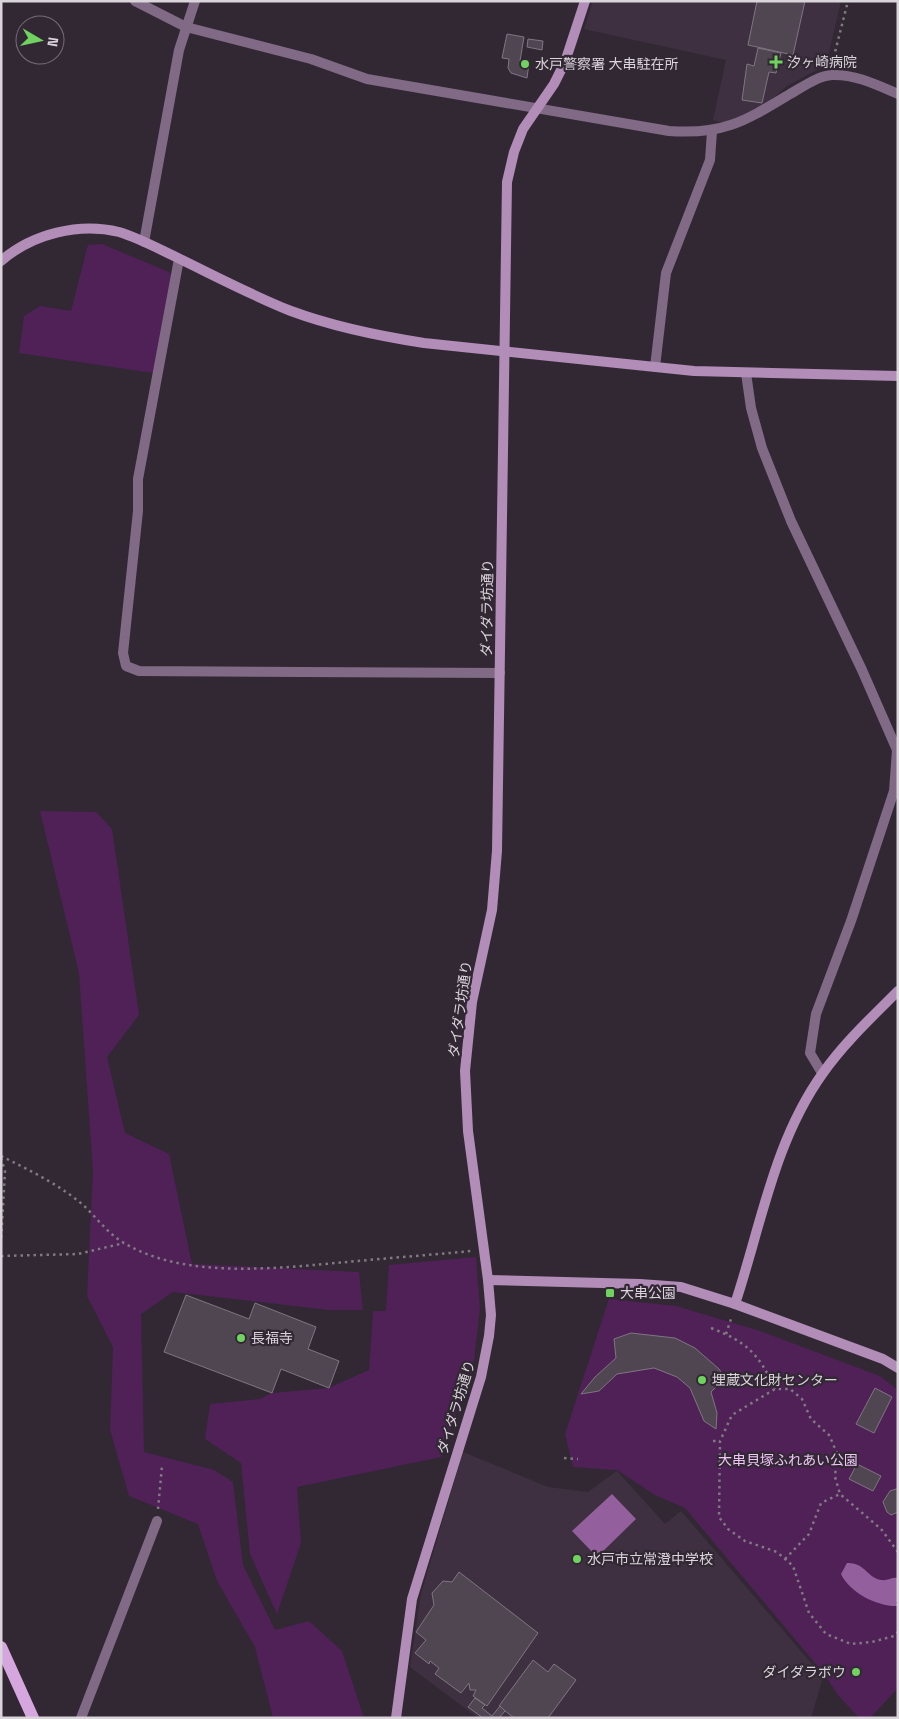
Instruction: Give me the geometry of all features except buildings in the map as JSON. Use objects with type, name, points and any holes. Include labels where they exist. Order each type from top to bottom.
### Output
[{"type":"main road","points":[[1,1647],[34,1718]]},
{"type":"street","points":[[135,1],[186,27],[311,59],[382,83],[669,131],[694,133],[727,128],[746,120],[814,80],[830,75],[848,75],[898,94]]},
{"type":"street","points":[[144,242],[178,50],[195,1]]},
{"type":"street","name":"ダイダラ坊通り","points":[[396,1718],[412,1600],[485,1358],[490,1315],[488,1280],[468,1132],[465,1071],[472,1002],[492,910],[495,886],[507,182],[514,152],[523,130],[538,109],[565,62],[585,1]]},
{"type":"street","points":[[655,367],[666,272],[710,160],[712,131]]},
{"type":"street","points":[[1,260],[31,241],[73,229],[118,232],[144,242],[274,303],[337,326],[424,343],[655,367],[746,373],[898,376]]},
{"type":"street","points":[[179,259],[138,479],[138,511],[123,653],[126,666],[139,671],[500,673]]},
{"type":"street","points":[[746,373],[751,408],[762,448],[787,512],[898,750],[894,791],[851,921],[816,1014],[810,1053],[822,1073]]},
{"type":"street","points":[[735,1304],[775,1169],[788,1138],[822,1073],[841,1049],[898,991]]},
{"type":"street","points":[[488,1280],[662,1285],[702,1293],[882,1359],[898,1368]]},
{"type":"street","points":[[82,1718],[157,1521]]},
{"type":"path","points":[[830,75],[848,1]]},
{"type":"path","points":[[1,1157],[39,1176],[78,1200],[99,1224],[124,1243],[167,1260],[257,1269],[484,1250]]},
{"type":"path","points":[[1,1157],[5,1171],[1,1242]]},
{"type":"path","points":[[1,1256],[78,1254],[124,1243]]},
{"type":"path","points":[[726,1334],[735,1304]]},
{"type":"path","points":[[711,1328],[726,1334],[756,1354],[775,1389]]},
{"type":"path","points":[[898,1552],[881,1529],[840,1494],[835,1477],[837,1453],[829,1435],[811,1419],[802,1399],[790,1389],[775,1389],[732,1415],[720,1441],[719,1517],[728,1529],[745,1541],[777,1552],[793,1566],[809,1613],[826,1634],[851,1644],[872,1642],[898,1632]]},
{"type":"path","points":[[713,1441],[720,1441]]},
{"type":"path","points":[[564,1458],[578,1459]]},
{"type":"path","points":[[157,1521],[162,1466]]},
{"type":"path","points":[[785,1559],[809,1534],[821,1503],[840,1494]]},
{"type":"shaded area","name":"汐ヶ崎病院","points":[[593,1],[841,1],[826,65],[787,86],[763,107],[728,124],[713,120],[726,60],[584,29]]},
{"type":"shaded area","name":"水戸市立常澄中学校","points":[[463,1452],[548,1487],[588,1492],[617,1471],[665,1524],[681,1511],[823,1677],[811,1718],[478,1718],[410,1667],[421,1594]]},
{"type":"shaded area","points":[[612,1494],[636,1519],[597,1557],[572,1531]]},
{"type":"shaded area","points":[[847,1563],[858,1565],[877,1579],[898,1578],[898,1602],[896,1602],[898,1606],[882,1604],[865,1598],[858,1593],[845,1581],[841,1574]]},
{"type":"green space","points":[[102,244],[169,272],[173,279],[153,373],[19,353],[24,316],[40,306],[71,311],[88,245]]},
{"type":"green space","points":[[40,811],[96,812],[112,829],[139,1015],[107,1057],[125,1133],[169,1154],[192,1264],[359,1272],[363,1310],[329,1310],[173,1292],[141,1314],[144,1452],[214,1470],[233,1482],[243,1565],[275,1630],[309,1621],[342,1651],[364,1718],[273,1718],[255,1647],[217,1581],[198,1524],[129,1496],[110,1430],[113,1347],[87,1296],[93,1171],[79,973]]},
{"type":"green space","points":[[476,1257],[480,1309],[474,1360],[441,1457],[297,1487],[301,1543],[277,1614],[250,1554],[241,1463],[205,1439],[210,1404],[260,1399],[272,1393],[329,1388],[369,1370],[373,1311],[386,1311],[389,1265]]},
{"type":"green space","name":"大串貝塚ふれあい公園","points":[[609,1299],[676,1306],[760,1331],[880,1376],[898,1390],[898,1688],[870,1718],[859,1718],[838,1695],[825,1675],[685,1508],[655,1495],[617,1470],[573,1467],[565,1434]]},
{"type":"place","name":"汐ヶ崎病院","points":[[776,62]]},
{"type":"place","name":"水戸警察署 大串駐在所","points":[[525,64]]},
{"type":"place","name":"大串公園","points":[[610,1293]]},
{"type":"place","name":"長福寺","points":[[241,1338]]},
{"type":"place","name":"埋蔵文化財センター","points":[[702,1380]]},
{"type":"place","name":"水戸市立常澄中学校","points":[[577,1559]]},
{"type":"place","name":"ダイダラボウ","points":[[856,1672]]}]
